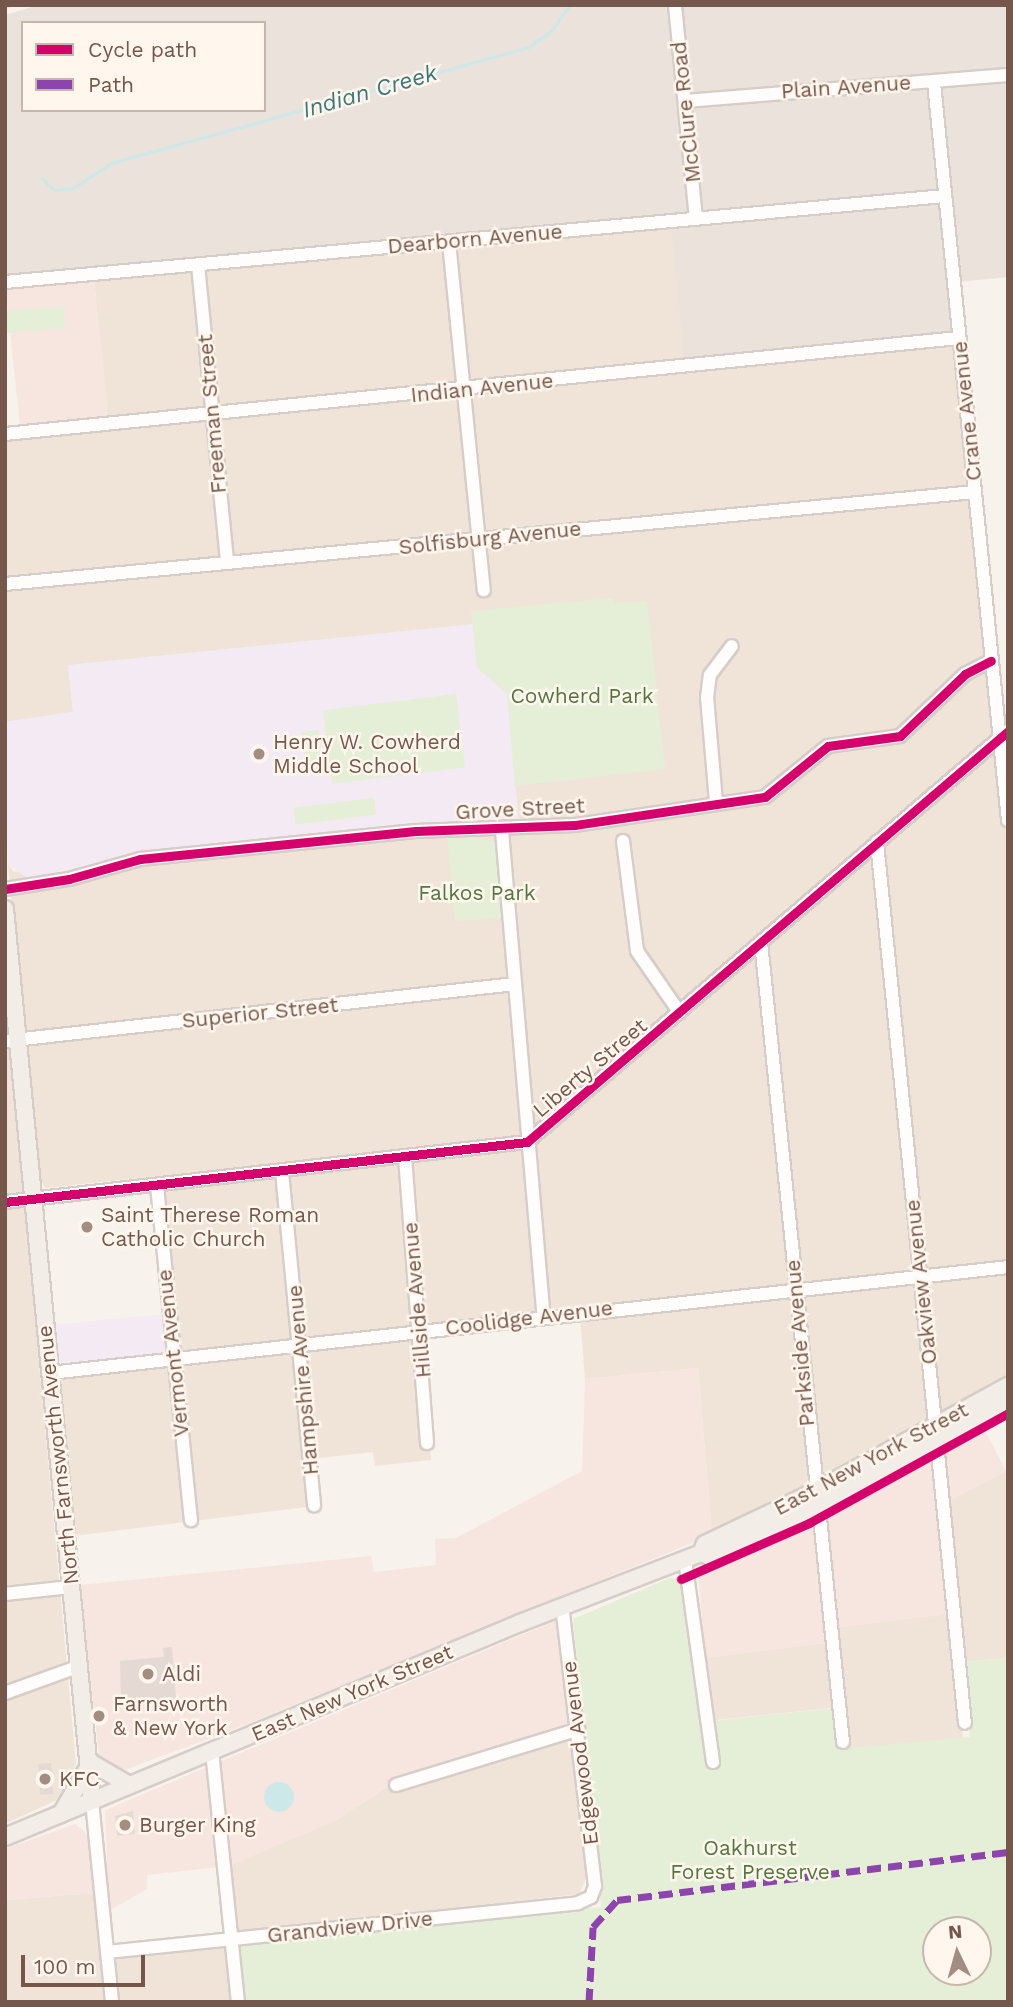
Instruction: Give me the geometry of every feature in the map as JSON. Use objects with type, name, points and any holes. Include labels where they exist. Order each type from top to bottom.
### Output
[{"type":"main road","name":"North Farnsworth Avenue","points":[[5,909],[11,1040],[33,1200],[92,1801]]},
{"type":"main road","name":"East New York Street","points":[[5,1837],[562,1607],[701,1553],[710,1556],[936,1434],[1008,1386]]},
{"type":"main road","name":"East New York Street","points":[[936,1434],[1008,1403]]},
{"type":"main road","points":[[61,1814],[88,1763],[129,1785]]},
{"type":"street","name":"McClure Road","points":[[675,5],[696,219]]},
{"type":"street","name":"Plain Avenue","points":[[685,100],[934,83],[1008,75]]},
{"type":"street","name":"Crane Avenue","points":[[934,83],[990,661],[1004,734],[1008,820]]},
{"type":"street","name":"Dearborn Avenue","points":[[5,282],[944,196]]},
{"type":"street","points":[[449,242],[484,590]]},
{"type":"street","name":"Freeman Street","points":[[198,265],[227,563]]},
{"type":"street","name":"Indian Avenue","points":[[5,434],[464,390],[959,338]]},
{"type":"street","name":"Solfisburg Avenue","points":[[5,584],[975,492]]},
{"type":"street","points":[[716,802],[707,698],[710,675],[732,646]]},
{"type":"street","name":"Grove Street","points":[[5,889],[69,879],[140,859],[416,831],[502,831],[648,816],[716,802],[765,797],[828,746],[900,736],[965,674],[990,661]]},
{"type":"street","name":"Liberty Street","points":[[5,1202],[527,1142],[1004,734]]},
{"type":"street","points":[[502,831],[544,1316]]},
{"type":"street","points":[[623,841],[637,951],[680,1013]]},
{"type":"street","name":"Oakview Avenue","points":[[877,842],[965,1723]]},
{"type":"street","name":"Parkside Avenue","points":[[761,942],[815,1500],[844,1742]]},
{"type":"street","name":"Superior Street","points":[[11,1040],[515,984]]},
{"type":"street","name":"Hillside Avenue","points":[[405,1157],[427,1443]]},
{"type":"street","name":"Hampshire Avenue","points":[[282,1171],[314,1505]]},
{"type":"street","name":"Vermont Avenue","points":[[157,1186],[191,1520]]},
{"type":"street","name":"Coolidge Avenue","points":[[50,1373],[794,1288],[1008,1267]]},
{"type":"street","points":[[685,1560],[713,1762]]},
{"type":"street","points":[[5,1594],[71,1587]]},
{"type":"street","name":"Edgewood Avenue","points":[[562,1607],[579,1729],[595,1886],[591,1898]]},
{"type":"street","points":[[5,1693],[79,1666]]},
{"type":"street","points":[[396,1785],[579,1729]]},
{"type":"street","points":[[212,1751],[238,2002]]},
{"type":"street","name":"North Farnsworth Avenue","points":[[92,1801],[112,2002]]},
{"type":"street","name":"Grandview Drive","points":[[107,1952],[591,1898]]},
{"type":"shaded area","points":[[39,5],[1008,5],[1008,277],[949,283],[953,340],[685,369],[671,225],[5,277],[5,15]]},
{"type":"shaded area","points":[[671,224],[953,340],[994,727],[989,737],[538,1128],[511,1139],[45,1188],[37,1171],[8,864],[14,872],[130,856],[519,825],[507,694],[68,665],[73,712],[5,722],[5,438],[108,426],[94,279]]},
{"type":"shaded area","points":[[94,279],[109,418],[20,428],[5,288]]},
{"type":"shaded area","name":"Henry W. Cowherd Middle School","points":[[473,624],[477,667],[507,694],[519,825],[130,856],[74,873],[26,877],[8,864],[5,722],[73,712],[68,665]]},
{"type":"shaded area","points":[[1008,735],[1008,1381],[712,1535],[698,1368],[585,1379],[580,1316],[422,1331],[431,1460],[375,1466],[373,1452],[311,1459],[315,1506],[73,1536],[59,1380],[171,1364],[153,1199],[147,1192],[531,1147]]},
{"type":"shaded area","points":[[5,993],[76,1764],[63,1797],[5,1824]]},
{"type":"shaded area","points":[[164,1314],[168,1345],[161,1355],[56,1363],[53,1325]]},
{"type":"shaded area","points":[[698,1368],[712,1535],[222,1734],[124,1770],[100,1764],[80,1585],[371,1556],[374,1572],[436,1565],[435,1539],[456,1538],[582,1471],[585,1379]]},
{"type":"shaded area","points":[[981,1423],[1006,1471],[948,1501],[945,1446]]},
{"type":"shaded area","points":[[924,1457],[933,1464],[950,1614],[835,1628],[826,1510]]},
{"type":"shaded area","points":[[1006,1471],[1008,1658],[962,1662],[948,1501]]},
{"type":"shaded area","points":[[799,1521],[813,1528],[827,1643],[705,1658],[698,1569]]},
{"type":"shaded area","points":[[950,1614],[963,1738],[848,1750],[835,1626]]},
{"type":"shaded area","points":[[560,1619],[569,1726],[399,1779],[337,1820],[229,1866],[147,1875],[147,1889],[109,1911],[105,1810]]},
{"type":"shaded area","points":[[827,1643],[834,1708],[711,1721],[705,1656]]},
{"type":"shaded area","points":[[569,1726],[587,1876],[579,1894],[235,1933],[229,1866],[360,1805],[399,1779]]},
{"type":"shaded area","points":[[75,1824],[87,1834],[94,1893],[5,1900],[5,1849]]},
{"type":"shaded area","points":[[94,1893],[105,2002],[5,2002],[5,1900]]},
{"type":"shaded area","points":[[241,1944],[244,2002],[116,2002],[113,1961],[120,1955]]},
{"type":"green space","points":[[63,306],[65,328],[7,333],[5,311]]},
{"type":"green space","name":"Cowherd Park","points":[[613,598],[614,603],[647,601],[665,769],[515,786],[507,694],[477,667],[471,611]]},
{"type":"green space","points":[[456,694],[465,767],[332,784],[323,710]]},
{"type":"green space","points":[[319,730],[323,767],[305,769],[301,732]]},
{"type":"green space","points":[[374,798],[376,815],[296,825],[294,808]]},
{"type":"green space","name":"Falkos Park","points":[[447,836],[495,841],[504,918],[455,921]]},
{"type":"green space","name":"Oakhurst Forest Preserve","points":[[670,1578],[683,1580],[704,1722],[834,1708],[839,1749],[970,1737],[962,1662],[1008,1658],[1008,2002],[244,2002],[239,1949],[247,1941],[601,1907],[573,1619]]},
{"type":"water","points":[[279,1782],[290,1786],[294,1797],[290,1808],[279,1812],[268,1808],[264,1797],[268,1786]]},
{"type":"building","name":"Aldi","points":[[172,1647],[176,1699],[121,1707],[120,1661],[164,1657],[163,1648]]},
{"type":"building","name":"KFC","points":[[51,1763],[53,1794],[40,1795],[38,1764]]},
{"type":"building","name":"Burger King","points":[[133,1811],[135,1834],[117,1836],[115,1816]]},
{"type":"waterway","name":"Indian Creek","points":[[42,178],[54,190],[73,188],[111,163],[527,48],[551,31],[570,5]]},
{"type":"railway","points":[[5,7],[11,5]]},
{"type":"marked path","points":[[589,2002],[593,1927],[617,1900],[1008,1852]]},
{"type":"cycle path","points":[[5,889],[69,879],[140,859],[416,831],[575,825],[765,797],[828,746],[900,736],[965,674],[991,661]]},
{"type":"cycle path","points":[[5,1202],[527,1142],[1008,731]]},
{"type":"cycle path","points":[[681,1579],[809,1523],[1008,1413]]},
{"type":"place","name":"Henry W. Cowherd Middle School","points":[[259,754]]},
{"type":"place","name":"Saint Therese Roman Catholic Church","points":[[87,1227]]},
{"type":"place","name":"Aldi","points":[[148,1674]]},
{"type":"place","name":"Farnsworth & New York","points":[[99,1716]]},
{"type":"place","name":"KFC","points":[[45,1779]]},
{"type":"place","name":"Burger King","points":[[125,1825]]}]
